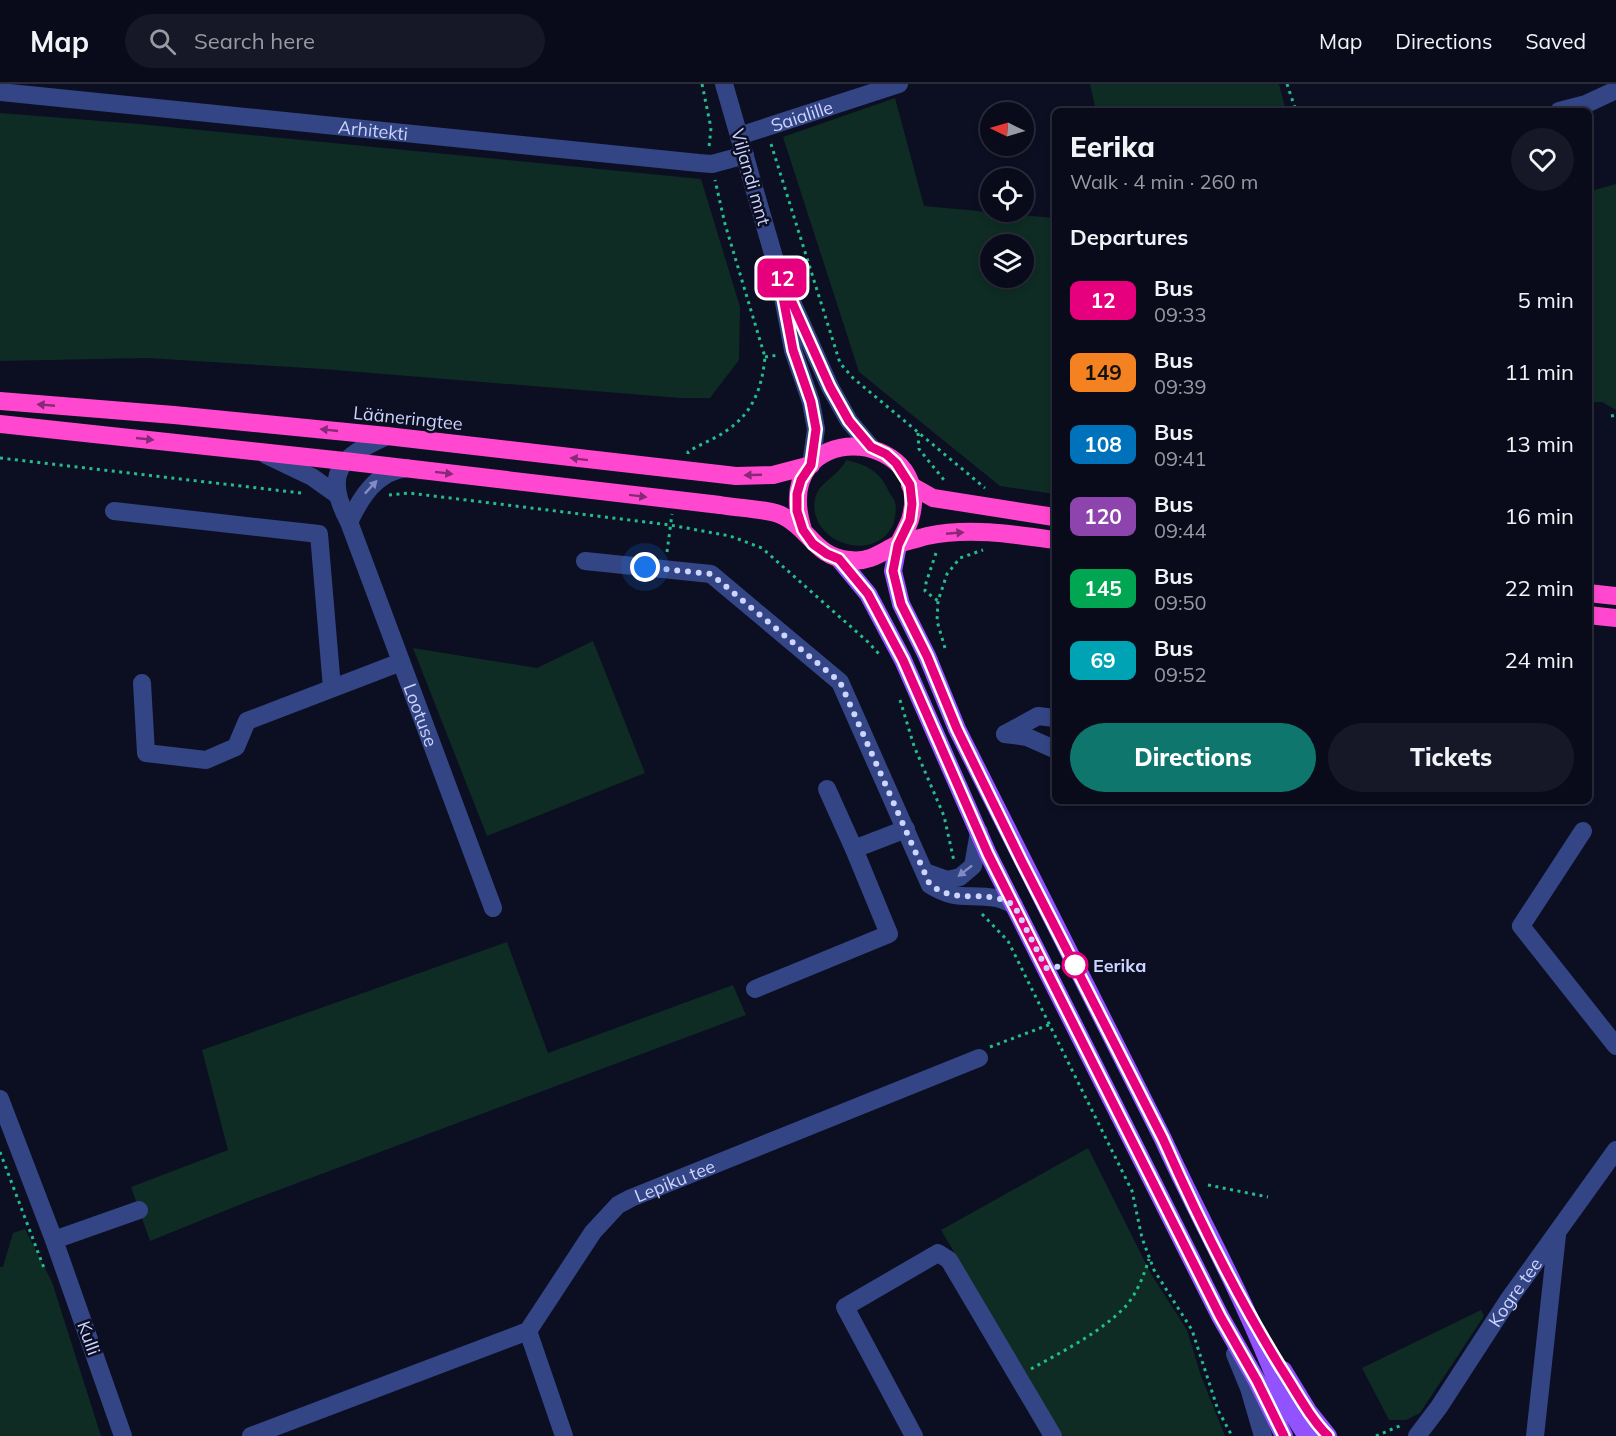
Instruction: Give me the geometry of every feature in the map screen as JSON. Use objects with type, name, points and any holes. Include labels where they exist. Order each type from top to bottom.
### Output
[{"type":"highway","name":"Lääneringtee","points":[[0,401],[387,436],[736,476],[773,475],[811,465]]},
{"type":"highway","points":[[0,424],[407,468],[771,513],[782,515],[803,530],[813,544],[839,559],[863,560],[877,556],[898,545],[928,536],[960,531],[1004,533],[1052,540]]},
{"type":"highway","name":"Lääneringtee","points":[[803,530],[797,511],[797,494],[801,480],[811,465],[824,453],[838,447],[855,445],[871,447]]},
{"type":"highway","points":[[871,447],[886,454],[896,463],[910,485],[912,504],[910,520],[898,545]]},
{"type":"highway","points":[[910,485],[933,498],[1052,517]]},
{"type":"highway","points":[[1592,593],[1616,596]]},
{"type":"highway","points":[[1592,615],[1616,618]]},
{"type":"main road","points":[[898,545],[893,571],[901,604],[927,656],[957,729],[1163,1139],[1190,1199],[1249,1315],[1294,1417],[1307,1436]]},
{"type":"main road","points":[[839,559],[868,594],[903,660],[1014,905],[1220,1316],[1257,1381],[1284,1436]]},
{"type":"main road","points":[[1249,1315],[1308,1411],[1328,1436]]},
{"type":"street","name":"Viljandi mnt","points":[[724,84],[778,271],[793,350],[811,402],[816,429],[811,465]]},
{"type":"street","name":"Saialille","points":[[739,136],[899,84]]},
{"type":"street","points":[[1571,108],[1586,104],[1616,90]]},
{"type":"street","name":"Arhitekti","points":[[0,92],[712,164],[745,155]]},
{"type":"street","name":"Viljandi mnt","points":[[778,271],[830,387],[849,421],[871,447]]},
{"type":"street","points":[[336,494],[337,478],[344,461],[360,448],[387,436]]},
{"type":"street","name":"Lootuse","points":[[258,452],[312,477],[336,494],[349,522],[493,908]]},
{"type":"street","points":[[114,511],[320,534],[349,522],[362,499],[381,477],[398,469],[407,468]]},
{"type":"street","points":[[320,534],[332,688]]},
{"type":"street","points":[[585,561],[711,574],[840,682],[930,885],[944,894],[997,898],[1014,905]]},
{"type":"street","points":[[142,683],[146,753],[206,760],[236,747],[247,721],[401,662]]},
{"type":"street","points":[[1052,718],[1038,716],[1005,734],[1028,737],[1052,748]]},
{"type":"street","points":[[755,989],[889,934],[827,789]]},
{"type":"street","points":[[854,849],[906,829]]},
{"type":"street","points":[[1583,831],[1521,926],[1616,1046]]},
{"type":"street","points":[[925,872],[947,880],[960,877],[973,866],[979,832]]},
{"type":"street","name":"Lepiku tee","points":[[528,1331],[593,1232],[618,1205],[979,1058]]},
{"type":"street","name":"Kulli","points":[[0,1099],[54,1240],[123,1436]]},
{"type":"street","name":"Kogre tee","points":[[1417,1436],[1439,1407],[1509,1299],[1616,1150]]},
{"type":"street","points":[[54,1240],[139,1210]]},
{"type":"street","points":[[1535,1436],[1557,1232]]},
{"type":"street","points":[[914,1436],[845,1306],[938,1253],[949,1260],[1053,1436]]},
{"type":"street","points":[[1220,1316],[1249,1388],[1263,1436]]},
{"type":"street","points":[[251,1436],[528,1331],[564,1436]]},
{"type":"path","points":[[686,460],[688,452],[725,432],[742,418],[754,403],[763,379],[765,357],[725,224],[708,150],[711,128],[702,84]]},
{"type":"path","points":[[1287,84],[1295,108]]},
{"type":"path","points":[[766,128],[840,363],[854,378],[918,433],[989,490]]},
{"type":"path","points":[[765,357],[782,354]]},
{"type":"path","points":[[918,433],[919,448],[944,480]]},
{"type":"path","points":[[0,458],[304,493]]},
{"type":"path","points":[[362,499],[377,501],[386,495],[409,493],[670,525],[730,536],[762,548],[882,657]]},
{"type":"path","points":[[665,569],[672,510]]},
{"type":"path","points":[[945,648],[937,621],[938,601],[947,574],[960,558],[990,548]]},
{"type":"path","points":[[936,553],[925,591],[938,601]]},
{"type":"path","points":[[898,692],[914,746],[944,816],[955,867],[960,877]]},
{"type":"path","points":[[970,897],[974,905],[1008,942],[1132,1191],[1142,1238],[1154,1270],[1192,1330],[1218,1410],[1232,1436]]},
{"type":"path","points":[[979,1058],[984,1049],[1050,1024]]},
{"type":"path","points":[[1208,1185],[1268,1197]]},
{"type":"path","points":[[1018,1376],[1080,1342],[1126,1307],[1144,1275],[1149,1257]]},
{"type":"green space","points":[[1090,84],[1279,84],[1285,108],[1095,108]]},
{"type":"green space","points":[[895,98],[924,206],[980,211],[980,222],[1034,222],[1034,216],[1052,218],[1052,494],[1000,486],[859,372],[783,137]]},
{"type":"green space","points":[[0,113],[139,124],[701,179],[740,307],[739,360],[710,398],[680,398],[322,369],[147,358],[0,361]]},
{"type":"green space","points":[[1616,184],[1616,410],[1602,402],[1592,402],[1592,191]]},
{"type":"green space","points":[[846,460],[866,466],[876,473],[885,483],[895,502],[893,525],[884,537],[872,544],[858,546],[831,537],[821,527],[815,514],[817,493]]},
{"type":"green space","points":[[593,641],[645,773],[487,836],[413,648],[537,668]]},
{"type":"green space","points":[[507,942],[548,1053],[733,985],[746,1015],[249,1201],[150,1241],[131,1187],[228,1150],[202,1050]]},
{"type":"green space","points":[[1088,1148],[1151,1274],[1187,1330],[1201,1376],[1225,1436],[1063,1436],[941,1230]]},
{"type":"green space","points":[[25,1229],[52,1282],[101,1436],[0,1436],[0,1267],[3,1267],[13,1233]]},
{"type":"green space","points":[[1481,1310],[1484,1316],[1420,1413],[1406,1420],[1389,1420],[1362,1368]]},
{"type":"bus line","name":"12","points":[[1284,1436],[1257,1381],[1220,1316],[988,854],[903,660],[868,594],[839,559],[813,544],[803,530],[797,511],[797,494],[801,480],[811,465],[816,429],[811,402],[793,350],[778,271],[830,387],[849,421],[871,447],[886,454],[896,463],[910,485],[912,504],[910,520],[898,545],[893,571],[901,604],[927,656],[957,729],[1249,1315],[1308,1411],[1328,1436]]},
{"type":"place","name":"Eerika","points":[[1075,965]]},
{"type":"route","points":[[645,567],[711,574],[840,682],[930,885],[944,894],[959,897],[997,898],[1014,905],[1046,968],[1075,965]]}]
